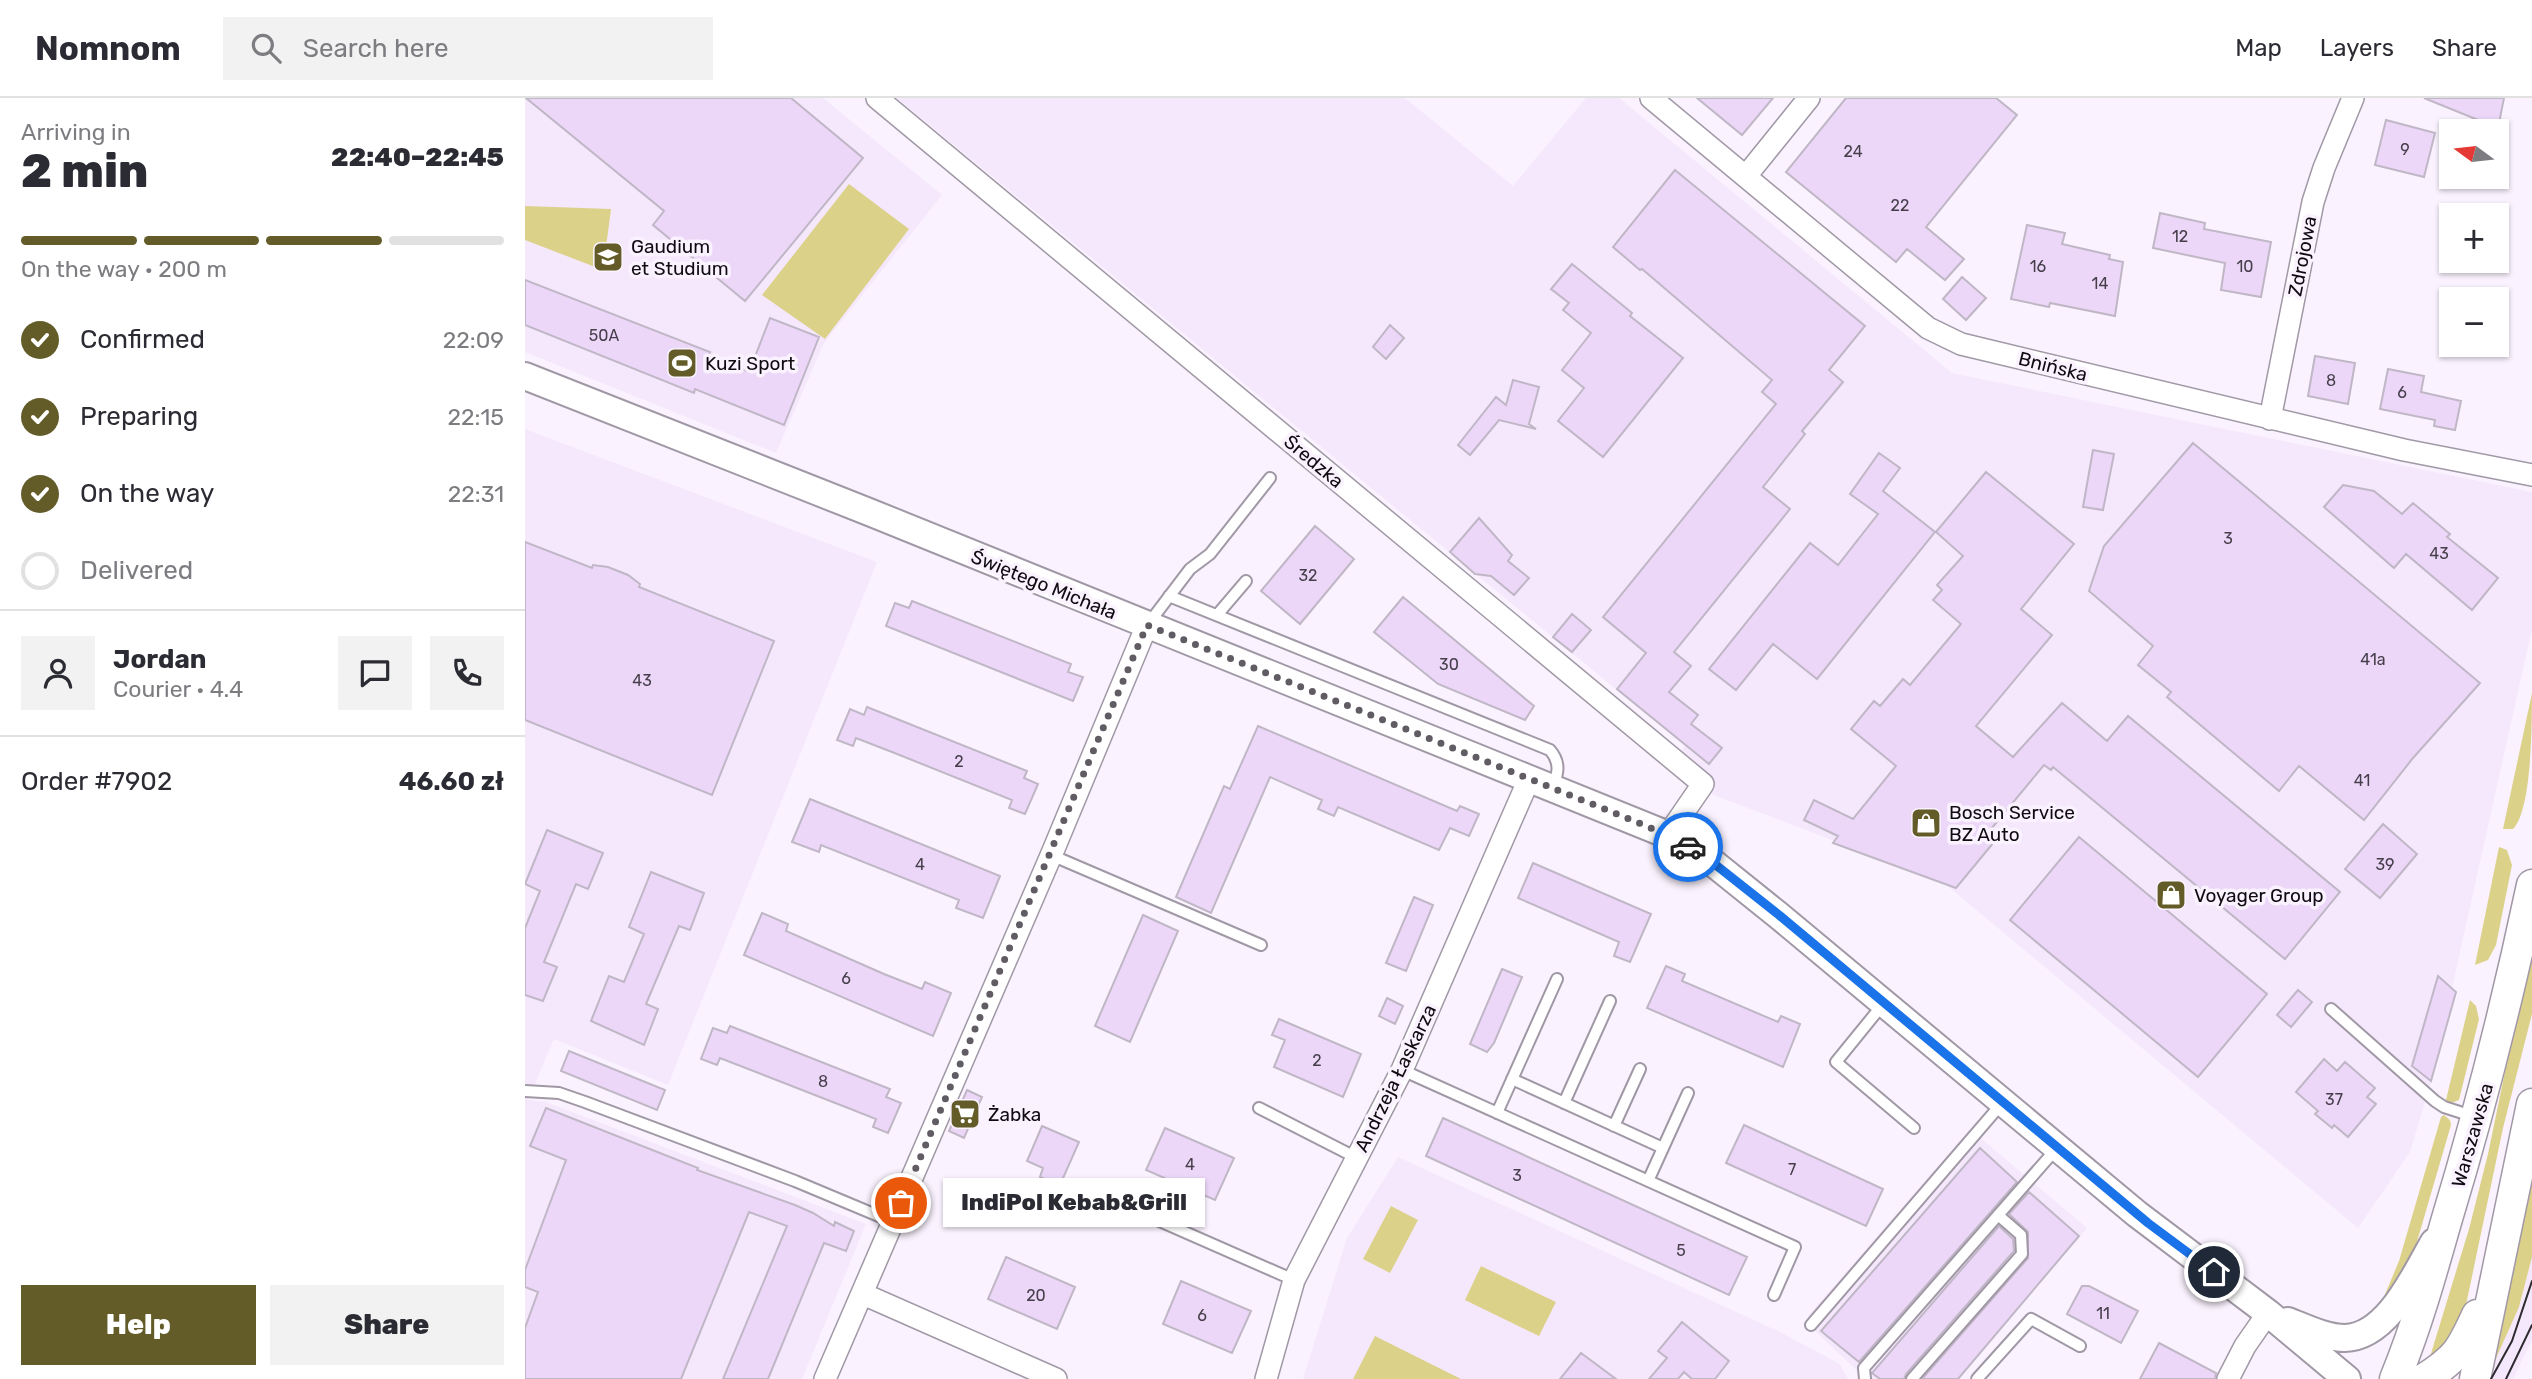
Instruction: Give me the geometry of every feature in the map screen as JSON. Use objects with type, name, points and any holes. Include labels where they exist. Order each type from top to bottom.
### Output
[{"type":"main road","name":"Warszawska","points":[[2395,1379],[2413,1333],[2478,1118],[2504,1017],[2532,885]]},
{"type":"main road","points":[[2477,1379],[2532,1104]]},
{"type":"main road","points":[[2424,1379],[2449,1363],[2459,1351],[2500,1263]]},
{"type":"street","name":"Średzka","points":[[877,98],[1703,784],[1668,835]]},
{"type":"street","name":"Bnińska","points":[[1651,98],[1928,328],[1961,344],[2404,450],[2532,475]]},
{"type":"street","points":[[1746,176],[1809,98]]},
{"type":"street","name":"Zdrojowa","points":[[2270,419],[2313,201],[2353,98]]},
{"type":"street","name":"Świętego Michała","points":[[525,376],[1668,835],[1707,858],[2160,1233],[2268,1313],[2347,1379]]},
{"type":"street","points":[[825,1379],[1147,625]]},
{"type":"street","name":"Andrzeja Łaskarza","points":[[1266,1379],[1294,1280],[1402,1070],[1541,783]]},
{"type":"street","name":"Świętego Michała","points":[[2268,1313],[2334,1336],[2344,1338],[2364,1334],[2376,1327],[2399,1300],[2447,1220]]},
{"type":"street","points":[[863,1294],[1056,1379]]},
{"type":"street","points":[[2228,1379],[2245,1346],[2268,1313]]},
{"type":"street","points":[[2413,1333],[2411,1359],[2414,1379]]},
{"type":"lane","points":[[1147,625],[1190,569],[1210,554],[1270,478]]},
{"type":"lane","points":[[1217,615],[1246,581]]},
{"type":"lane","points":[[1169,596],[1551,750],[1559,766],[1541,783]]},
{"type":"lane","points":[[1051,855],[1261,945]]},
{"type":"lane","points":[[1497,1113],[1557,979]]},
{"type":"lane","points":[[1564,1103],[1610,1001]]},
{"type":"lane","points":[[1884,1003],[1836,1062],[1914,1128]]},
{"type":"lane","points":[[2330,1009],[2439,1104],[2478,1118]]},
{"type":"lane","points":[[1614,1126],[1640,1069]]},
{"type":"lane","points":[[1402,1070],[1795,1247],[1774,1295]]},
{"type":"lane","points":[[1512,1079],[1663,1148]]},
{"type":"lane","points":[[527,1091],[559,1093],[585,1102],[782,1176],[893,1222]]},
{"type":"lane","points":[[1648,1181],[1688,1093]]},
{"type":"lane","points":[[1811,1325],[2003,1102]]},
{"type":"lane","points":[[1259,1108],[1357,1158]]},
{"type":"lane","points":[[1865,1379],[1864,1368],[2057,1148]]},
{"type":"lane","points":[[1130,1208],[1294,1280]]},
{"type":"lane","points":[[1912,1379],[2022,1254],[2021,1235],[1998,1215]]},
{"type":"lane","points":[[1977,1379],[2031,1319],[2080,1346]]},
{"type":"shaded area","points":[[525,98],[823,98],[942,195],[824,343],[776,453],[525,352]]},
{"type":"shaded area","points":[[897,98],[1405,98],[1513,186],[1586,98],[1619,98],[1952,373],[2532,492],[2532,629],[2431,1082],[2410,1152],[2358,1228],[1944,883],[1714,795],[1673,761],[1685,746]]},
{"type":"shaded area","points":[[849,184],[909,229],[825,339],[762,295]]},
{"type":"shaded area","points":[[525,206],[611,209],[603,270],[525,240]]},
{"type":"shaded area","points":[[525,429],[877,562],[668,1085],[554,1039],[528,1100],[546,1102],[866,1224],[802,1379],[525,1379]]},
{"type":"shaded area","points":[[2532,693],[2530,765],[2524,804],[2513,829],[2503,829]]},
{"type":"shaded area","points":[[2499,847],[2507,850],[2512,865],[2496,945],[2488,960],[2475,965]]},
{"type":"shaded area","points":[[2532,941],[2532,1014],[2503,1128],[2461,1329],[2429,1360],[2469,1229],[2488,1154]]},
{"type":"shaded area","points":[[2470,1000],[2476,1006],[2479,1019],[2459,1100],[2449,1104],[2446,1100]]},
{"type":"shaded area","points":[[2444,1115],[2451,1125],[2416,1245],[2407,1266],[2381,1304],[2399,1261],[2441,1117]]},
{"type":"shaded area","points":[[1970,1129],[2087,1228],[1959,1379],[1866,1379],[1812,1328],[1808,1316]]},
{"type":"shaded area","points":[[1398,1157],[1780,1332],[1840,1364],[1848,1379],[1303,1379],[1347,1238]]},
{"type":"shaded area","points":[[2532,1158],[2532,1257],[2519,1307],[2493,1365]]},
{"type":"shaded area","points":[[1391,1206],[1418,1220],[1390,1273],[1363,1259]]},
{"type":"shaded area","points":[[2532,1257],[2532,1340],[2513,1379],[2492,1379],[2493,1365],[2519,1307]]},
{"type":"shaded area","points":[[1481,1266],[1556,1302],[1539,1336],[1465,1300]]},
{"type":"shaded area","points":[[1375,1336],[1461,1379],[1353,1379]]},
{"type":"building","points":[[526,98],[791,98],[863,158],[745,301],[653,225],[664,211]]},
{"type":"building","points":[[1697,98],[1773,98],[1742,135]]},
{"type":"building","points":[[1846,98],[1996,98],[2017,115],[1926,227],[1964,259],[1945,280],[1907,249],[1896,262],[1786,172]]},
{"type":"building","points":[[2424,98],[2504,98],[2500,119],[2476,119]]},
{"type":"building","points":[[2386,120],[2435,133],[2424,177],[2375,165]]},
{"type":"building","points":[[1675,170],[1865,326],[1829,370],[1843,382],[1802,431],[1805,434],[1763,487],[1790,509],[1674,652],[1691,666],[1669,692],[1698,715],[1691,724],[1722,748],[1709,764],[1617,689],[1646,653],[1603,617],[1776,404],[1762,392],[1772,380],[1613,247]]},
{"type":"building","points":[[2160,213],[2205,223],[2204,229],[2271,242],[2261,297],[2221,290],[2225,263],[2153,248]]},
{"type":"building","points":[[2027,225],[2065,233],[2062,244],[2110,255],[2109,259],[2123,262],[2115,316],[2050,303],[2049,307],[2011,299]]},
{"type":"building","points":[[1572,264],[1632,313],[1630,316],[1683,358],[1603,457],[1558,421],[1584,388],[1562,370],[1591,333],[1563,310],[1569,303],[1551,289]]},
{"type":"building","points":[[1962,277],[1986,298],[1966,320],[1943,299]]},
{"type":"building","points":[[525,280],[710,352],[709,355],[749,372],[770,318],[819,337],[784,425],[695,389],[694,393],[525,325]]},
{"type":"building","points":[[1390,325],[1404,338],[1386,359],[1373,347]]},
{"type":"building","points":[[2315,356],[2355,363],[2348,404],[2308,396]]},
{"type":"building","points":[[2388,369],[2424,376],[2421,392],[2461,401],[2455,430],[2434,426],[2435,420],[2380,409]]},
{"type":"building","points":[[1513,380],[1539,387],[1529,424],[1536,429],[1499,420],[1470,455],[1458,445],[1496,397],[1506,405]]},
{"type":"building","points":[[2193,443],[2480,683],[2413,758],[2364,820],[2299,766],[2279,791],[2167,697],[2171,692],[2138,665],[2153,646],[2089,591],[2104,546]]},
{"type":"building","points":[[2093,450],[2114,454],[2103,510],[2083,507]]},
{"type":"building","points":[[1879,453],[1900,468],[1883,491],[1935,532],[1817,679],[1773,644],[1736,690],[1709,669],[1810,543],[1838,565],[1878,514],[1850,494]]},
{"type":"building","points":[[1986,472],[2074,544],[2021,609],[2052,635],[1976,726],[2013,757],[2062,703],[2107,741],[2128,716],[2340,892],[2285,959],[2053,767],[2051,770],[2044,765],[1986,835],[1994,842],[1956,888],[1833,843],[1838,836],[1804,820],[1814,800],[1853,819],[1896,766],[1851,729],[1874,701],[1880,706],[1903,679],[1910,685],[1961,624],[1933,600],[1942,590],[1937,585],[1963,556],[1936,532]]},
{"type":"building","points":[[2343,485],[2374,491],[2402,514],[2413,503],[2450,534],[2447,537],[2498,578],[2472,610],[2406,554],[2394,568],[2324,507]]},
{"type":"building","points":[[1479,518],[1512,555],[1508,561],[1529,578],[1514,595],[1491,576],[1475,574],[1450,552]]},
{"type":"building","points":[[1315,526],[1354,559],[1300,624],[1261,591]]},
{"type":"building","points":[[525,542],[592,568],[593,565],[608,567],[628,575],[640,584],[639,587],[774,641],[712,795],[525,720]]},
{"type":"building","points":[[1403,597],[1534,706],[1525,720],[1438,684],[1374,632]]},
{"type":"building","points":[[912,601],[1071,664],[1068,672],[1083,677],[1073,701],[886,626],[895,603],[909,608]]},
{"type":"building","points":[[1572,614],[1591,630],[1572,652],[1553,637]]},
{"type":"building","points":[[867,707],[1027,771],[1024,778],[1038,784],[1025,814],[1009,808],[1012,800],[892,752],[856,738],[853,746],[837,740],[850,709],[864,715]]},
{"type":"building","points":[[1258,726],[1457,811],[1460,806],[1479,814],[1469,836],[1450,828],[1439,850],[1338,807],[1334,816],[1318,809],[1322,800],[1270,777],[1211,913],[1176,897],[1224,786],[1230,789]]},
{"type":"building","points":[[810,799],[1000,876],[983,918],[956,908],[959,900],[821,845],[819,852],[792,842]]},
{"type":"building","points":[[2383,824],[2417,854],[2380,898],[2345,869]]},
{"type":"building","points":[[547,830],[603,853],[588,889],[576,884],[544,962],[557,967],[543,1001],[525,995],[525,928],[540,891],[525,884]]},
{"type":"building","points":[[2079,837],[2267,994],[2198,1077],[2010,920]]},
{"type":"building","points":[[1533,863],[1651,914],[1630,962],[1614,956],[1619,942],[1518,898]]},
{"type":"building","points":[[651,872],[704,893],[690,930],[679,926],[646,1004],[658,1009],[644,1045],[591,1021],[609,976],[624,982],[644,934],[629,927]]},
{"type":"building","points":[[1414,897],[1433,905],[1406,971],[1386,963]]},
{"type":"building","points":[[762,913],[788,924],[786,931],[884,974],[922,989],[925,982],[951,993],[933,1036],[744,955]]},
{"type":"building","points":[[1143,915],[1178,931],[1130,1042],[1095,1026]]},
{"type":"building","points":[[1666,966],[1685,974],[1682,981],[1778,1022],[1781,1016],[1800,1024],[1783,1067],[1647,1008]]},
{"type":"building","points":[[1502,969],[1522,977],[1494,1043],[1487,1052],[1470,1044]]},
{"type":"building","points":[[2438,976],[2456,992],[2431,1081],[2412,1066]]},
{"type":"building","points":[[2298,990],[2312,1002],[2291,1027],[2277,1015]]},
{"type":"building","points":[[1387,998],[1403,1006],[1395,1024],[1379,1016]]},
{"type":"building","points":[[1279,1019],[1361,1054],[1343,1097],[1274,1067],[1285,1040],[1272,1035]]},
{"type":"building","points":[[730,1026],[890,1089],[886,1097],[901,1103],[888,1133],[873,1127],[876,1119],[720,1058],[717,1065],[701,1059],[713,1028],[727,1033]]},
{"type":"building","points":[[569,1051],[665,1090],[657,1110],[561,1071]]},
{"type":"building","points":[[2324,1059],[2337,1071],[2345,1062],[2375,1088],[2367,1097],[2376,1104],[2348,1137],[2315,1114],[2318,1111],[2296,1092]]},
{"type":"building","points":[[967,1090],[982,1097],[964,1138],[949,1131]]},
{"type":"building","points":[[546,1108],[698,1168],[697,1170],[795,1205],[834,1226],[835,1222],[854,1231],[846,1251],[824,1243],[768,1379],[723,1379],[787,1226],[749,1212],[681,1379],[525,1379],[525,1328],[538,1292],[525,1287],[525,1270],[566,1160],[530,1146]]},
{"type":"building","points":[[1443,1118],[1747,1257],[1729,1295],[1426,1156]]},
{"type":"building","points":[[1744,1125],[1883,1189],[1866,1226],[1726,1163]]},
{"type":"building","points":[[1042,1126],[1079,1142],[1060,1185],[1040,1177],[1043,1168],[1027,1161]]},
{"type":"building","points":[[1165,1128],[1234,1158],[1215,1200],[1146,1170]]},
{"type":"building","points":[[1980,1148],[2017,1182],[1859,1362],[1821,1331]]},
{"type":"building","points":[[2029,1192],[2079,1236],[1958,1379],[1922,1379],[2028,1258],[2028,1232],[2009,1214]]},
{"type":"building","points":[[1999,1226],[2013,1239],[2014,1251],[1904,1379],[1880,1379],[1872,1373]]},
{"type":"building","points":[[1006,1257],[1075,1287],[1057,1329],[988,1299]]},
{"type":"building","points":[[1181,1281],[1251,1311],[1232,1353],[1163,1324]]},
{"type":"building","points":[[2082,1286],[2089,1286],[2138,1311],[2121,1343],[2067,1314]]},
{"type":"building","points":[[1682,1322],[1729,1361],[1715,1379],[1692,1379],[1684,1372],[1678,1379],[1649,1379],[1667,1358],[1658,1351]]},
{"type":"building","points":[[2159,1343],[2216,1373],[2215,1379],[2140,1379]]},
{"type":"building","points":[[1581,1353],[1616,1379],[1560,1379]]},
{"type":"tram line","points":[[2491,1379],[2512,1341],[2532,1281]]},
{"type":"tram line","points":[[2506,1379],[2532,1325]]},
{"type":"way so far","points":[[901,1203],[1071,809],[1147,625],[1668,835],[1688,847]]},
{"type":"place","name":"Gaudium et Studium","points":[[608,257]]},
{"type":"place","name":"Kuzi Sport","points":[[682,363]]},
{"type":"place","name":"Bosch Service BZ Auto","points":[[1926,823]]},
{"type":"place","name":"Voyager Group","points":[[2171,895]]},
{"type":"place","name":"Żabka","points":[[965,1114]]},
{"type":"place","name":"IndiPol Kebab&Grill","points":[[901,1203]]},
{"type":"route","points":[[1688,847],[1707,858],[1779,915],[2160,1233],[2214,1272]]}]
